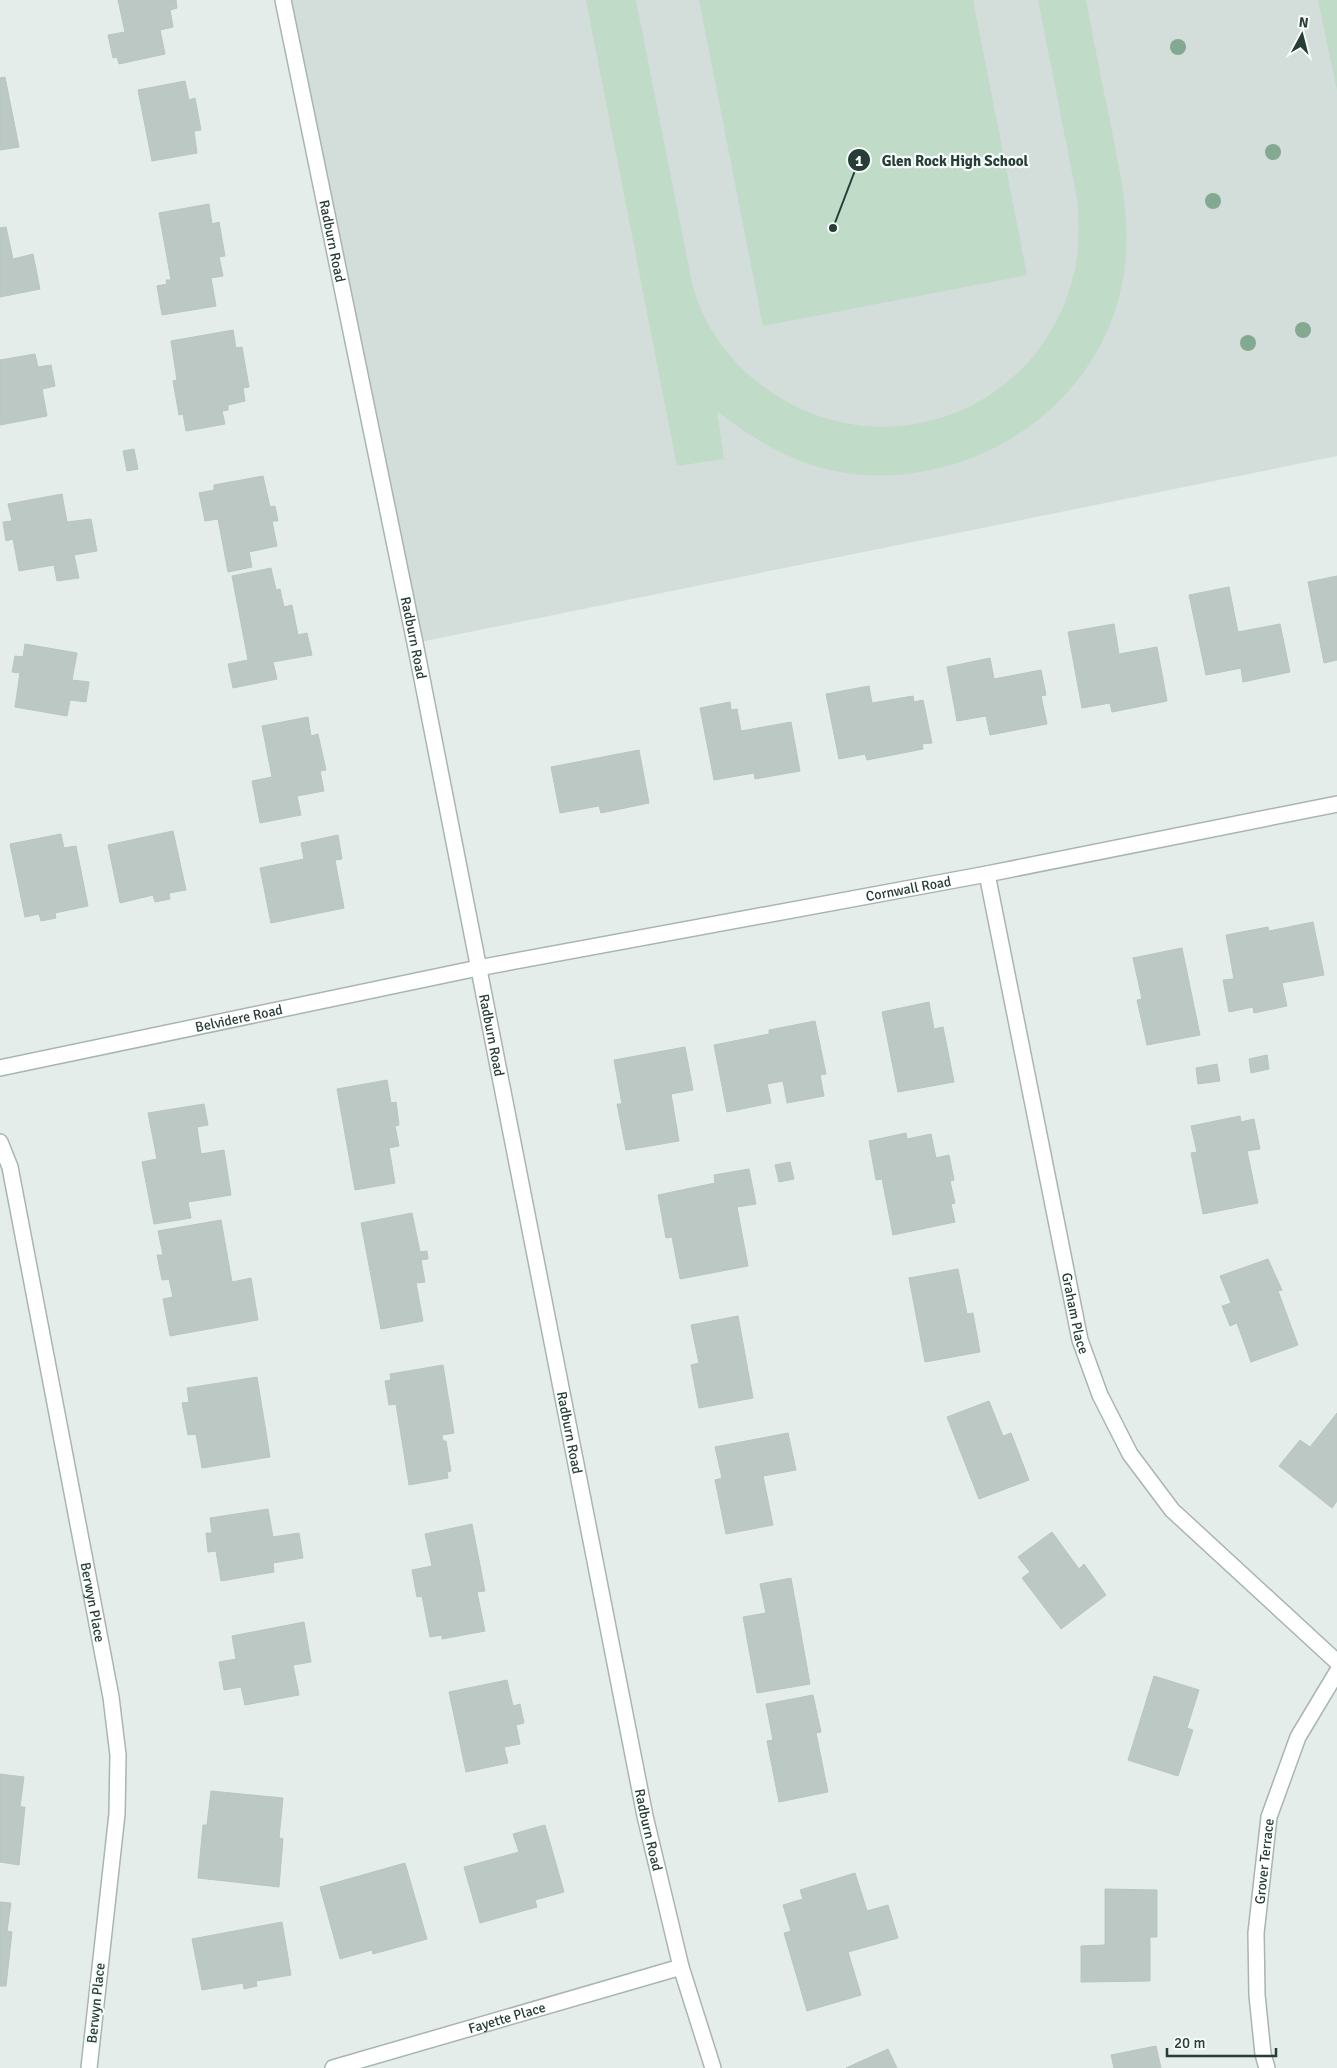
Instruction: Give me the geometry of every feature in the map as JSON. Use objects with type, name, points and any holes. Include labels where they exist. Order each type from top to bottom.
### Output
[{"type":"street","name":"Radburn Road","points":[[283,0],[415,642],[645,1816],[681,1966],[713,2068]]},
{"type":"street","name":"Cornwall Road","points":[[478,968],[987,874],[1337,804]]},
{"type":"street","name":"Graham Place","points":[[987,874],[1080,1340],[1100,1396],[1130,1454],[1172,1510],[1337,1662]]},
{"type":"street","name":"Belvidere Road","points":[[0,1068],[478,968]]},
{"type":"street","name":"Berwyn Place","points":[[0,1142],[10,1166],[110,1697],[118,1755],[118,1814],[89,2068]]},
{"type":"street","name":"Grover Terrace","points":[[1267,2068],[1263,2054],[1257,1995],[1256,1933],[1269,1817],[1298,1737],[1337,1672]]},
{"type":"street","name":"Fayette Place","points":[[333,2068],[681,1966]]},
{"type":"shaded area","points":[[283,0],[1337,0],[1337,456],[415,643]]},
{"type":"green space","points":[[586,0],[636,0],[692,283],[710,328],[728,354],[764,387],[810,413],[858,425],[906,425],[952,414],[994,392],[1030,360],[1058,319],[1077,260],[1079,234],[1078,207],[1038,0],[1086,0],[1122,188],[1125,208],[1126,247],[1121,289],[1106,333],[1084,372],[1054,406],[1019,434],[980,455],[937,469],[892,475],[846,473],[828,470],[777,451],[717,411],[724,459],[677,466]]},
{"type":"green space","points":[[699,0],[973,0],[1027,275],[763,326]]},
{"type":"green space","points":[[1318,0],[1337,0],[1337,90]]},
{"type":"building","points":[[118,0],[176,0],[177,8],[170,10],[173,27],[160,30],[165,54],[119,64],[117,57],[113,58],[108,35],[125,32]]},
{"type":"building","points":[[5,77],[19,147],[0,150],[0,78]]},
{"type":"building","points":[[185,81],[189,100],[195,98],[201,130],[194,131],[197,153],[152,161],[138,90]]},
{"type":"building","points":[[209,204],[212,224],[219,222],[225,256],[219,257],[223,276],[211,278],[216,306],[162,315],[157,286],[167,284],[166,280],[171,280],[159,213]]},
{"type":"building","points":[[6,227],[13,259],[33,254],[40,289],[0,297],[0,228]]},
{"type":"building","points":[[233,330],[236,348],[242,347],[249,387],[243,388],[245,401],[228,405],[228,410],[222,411],[225,424],[186,431],[183,414],[179,415],[173,381],[177,380],[171,341]]},
{"type":"building","points":[[35,354],[38,367],[51,365],[55,386],[42,389],[47,416],[0,425],[0,360]]},
{"type":"building","points":[[134,449],[138,469],[127,471],[123,451]]},
{"type":"building","points":[[263,476],[270,507],[275,506],[278,521],[272,521],[277,546],[249,552],[252,567],[228,572],[218,519],[205,521],[199,493],[214,490],[214,485]]},
{"type":"building","points":[[62,494],[67,522],[91,519],[97,551],[74,555],[79,578],[57,581],[54,565],[19,571],[13,539],[6,541],[3,522],[12,521],[8,504]]},
{"type":"building","points":[[271,568],[276,590],[280,589],[284,607],[292,605],[298,635],[307,633],[312,655],[273,662],[277,679],[233,688],[228,664],[248,660],[232,576]]},
{"type":"building","points":[[1337,576],[1337,660],[1324,663],[1308,582]]},
{"type":"building","points":[[1229,587],[1238,632],[1280,624],[1290,672],[1243,682],[1241,668],[1206,675],[1189,595]]},
{"type":"building","points":[[1114,624],[1119,654],[1157,647],[1167,701],[1112,712],[1110,703],[1082,708],[1068,632]]},
{"type":"building","points":[[25,644],[77,653],[72,680],[89,682],[86,702],[70,700],[67,716],[15,707],[20,673],[12,672],[15,656],[23,657]]},
{"type":"building","points":[[990,658],[994,679],[1041,670],[1046,695],[1041,696],[1047,724],[990,735],[986,716],[957,721],[947,667]]},
{"type":"building","points":[[869,686],[872,703],[913,696],[914,702],[923,700],[932,743],[922,744],[923,749],[867,760],[865,754],[839,759],[826,694]]},
{"type":"building","points":[[730,702],[731,710],[737,709],[741,731],[791,722],[800,771],[755,779],[754,773],[714,780],[700,708]]},
{"type":"building","points":[[308,717],[311,736],[318,734],[326,770],[320,771],[324,791],[297,796],[301,815],[260,823],[252,781],[272,777],[262,726]]},
{"type":"building","points":[[639,750],[649,803],[601,813],[599,806],[560,813],[551,767]]},
{"type":"building","points":[[173,831],[186,890],[169,893],[170,899],[155,902],[153,895],[120,903],[108,845]]},
{"type":"building","points":[[61,834],[64,848],[76,846],[88,906],[55,913],[56,918],[41,921],[39,914],[25,917],[10,844]]},
{"type":"building","points":[[338,835],[342,859],[335,860],[344,908],[271,923],[260,868],[304,859],[301,843]]},
{"type":"building","points":[[1313,922],[1324,975],[1282,983],[1287,1006],[1254,1013],[1253,1007],[1229,1012],[1223,980],[1234,979],[1226,935],[1268,927],[1269,931]]},
{"type":"building","points":[[1182,948],[1200,1035],[1147,1045],[1137,1000],[1142,999],[1133,958]]},
{"type":"building","points":[[929,1002],[934,1029],[943,1027],[954,1082],[898,1092],[882,1012]]},
{"type":"building","points":[[815,1021],[826,1074],[820,1075],[824,1096],[787,1103],[783,1081],[767,1084],[771,1103],[727,1112],[714,1045],[769,1034],[769,1030]]},
{"type":"building","points":[[685,1047],[693,1090],[671,1094],[679,1141],[626,1150],[617,1104],[622,1104],[614,1060]]},
{"type":"building","points":[[1267,1055],[1269,1069],[1251,1073],[1249,1059]]},
{"type":"building","points":[[1217,1064],[1220,1081],[1198,1084],[1196,1068]]},
{"type":"building","points":[[387,1080],[391,1103],[396,1102],[399,1125],[395,1126],[399,1146],[389,1148],[395,1183],[355,1190],[337,1089]]},
{"type":"building","points":[[204,1104],[208,1125],[197,1127],[201,1154],[224,1150],[231,1195],[188,1202],[191,1218],[154,1224],[142,1162],[157,1159],[148,1113]]},
{"type":"building","points":[[1240,1116],[1241,1122],[1254,1119],[1260,1149],[1247,1151],[1258,1203],[1203,1214],[1191,1153],[1197,1152],[1191,1126]]},
{"type":"building","points":[[906,1133],[907,1139],[931,1134],[936,1158],[949,1155],[954,1180],[950,1181],[955,1203],[951,1204],[955,1222],[893,1235],[882,1179],[876,1180],[869,1141]]},
{"type":"building","points":[[790,1162],[794,1179],[779,1182],[775,1165]]},
{"type":"building","points":[[749,1169],[756,1204],[737,1207],[748,1266],[680,1279],[672,1237],[666,1238],[658,1195],[715,1183],[714,1175]]},
{"type":"building","points":[[412,1213],[420,1252],[427,1251],[428,1259],[421,1260],[425,1282],[416,1283],[423,1321],[381,1329],[361,1223]]},
{"type":"building","points":[[221,1220],[232,1282],[251,1278],[258,1320],[170,1336],[163,1299],[173,1297],[169,1279],[162,1280],[157,1255],[163,1255],[158,1231]]},
{"type":"building","points":[[1268,1259],[1282,1290],[1278,1291],[1298,1345],[1251,1362],[1237,1323],[1230,1326],[1222,1306],[1231,1303],[1220,1276]]},
{"type":"building","points":[[958,1269],[967,1314],[973,1313],[980,1352],[925,1362],[909,1278]]},
{"type":"building","points":[[738,1316],[753,1398],[699,1408],[691,1365],[699,1363],[691,1325]]},
{"type":"building","points":[[443,1365],[454,1433],[442,1435],[443,1441],[446,1441],[451,1471],[447,1472],[448,1478],[409,1485],[396,1404],[389,1405],[385,1381],[391,1380],[390,1374]]},
{"type":"building","points":[[257,1377],[270,1457],[202,1468],[196,1434],[188,1435],[182,1403],[189,1402],[187,1388]]},
{"type":"building","points":[[989,1401],[1003,1436],[1011,1433],[1029,1480],[979,1499],[947,1417]]},
{"type":"building","points":[[1337,1413],[1337,1501],[1332,1508],[1279,1466],[1300,1440],[1310,1447]]},
{"type":"building","points":[[788,1433],[796,1470],[763,1476],[773,1525],[726,1534],[715,1480],[722,1478],[715,1447]]},
{"type":"building","points":[[268,1509],[273,1537],[299,1533],[303,1558],[273,1563],[274,1572],[221,1581],[216,1551],[208,1552],[206,1533],[212,1533],[210,1518]]},
{"type":"building","points":[[472,1524],[485,1591],[477,1592],[485,1631],[442,1639],[442,1635],[430,1637],[422,1596],[417,1597],[412,1570],[432,1566],[425,1534]]},
{"type":"building","points":[[1052,1532],[1079,1569],[1084,1564],[1106,1595],[1061,1629],[1022,1578],[1030,1572],[1018,1557]]},
{"type":"building","points":[[791,1578],[810,1684],[757,1693],[743,1617],[766,1613],[760,1584]]},
{"type":"building","points":[[304,1622],[311,1662],[293,1665],[299,1695],[245,1705],[241,1687],[224,1690],[219,1662],[236,1659],[232,1636]]},
{"type":"building","points":[[1154,1676],[1199,1690],[1187,1728],[1193,1730],[1178,1776],[1128,1760]]},
{"type":"building","points":[[507,1680],[513,1706],[520,1704],[524,1723],[516,1725],[520,1744],[504,1747],[508,1763],[466,1772],[449,1692]]},
{"type":"building","points":[[813,1695],[821,1732],[816,1733],[828,1792],[779,1802],[767,1741],[773,1740],[766,1704]]},
{"type":"building","points":[[0,1774],[24,1777],[20,1807],[25,1807],[19,1865],[0,1862]]},
{"type":"building","points":[[211,1791],[283,1798],[279,1838],[283,1839],[279,1887],[198,1878],[203,1825],[207,1825]]},
{"type":"building","points":[[545,1825],[564,1892],[535,1900],[537,1907],[480,1923],[464,1867],[519,1852],[513,1834]]},
{"type":"building","points":[[405,1863],[427,1939],[373,1954],[372,1950],[340,1959],[320,1887]]},
{"type":"building","points":[[855,1873],[867,1911],[888,1905],[898,1938],[848,1952],[861,1995],[807,2011],[784,1933],[791,1931],[783,1905],[803,1899],[800,1890]]},
{"type":"building","points":[[1105,1889],[1157,1890],[1157,1937],[1150,1937],[1150,1981],[1081,1982],[1081,1946],[1105,1945]]},
{"type":"building","points":[[0,1902],[11,1903],[7,1931],[12,1932],[6,1986],[0,1986]]},
{"type":"building","points":[[282,1922],[291,1975],[256,1981],[257,1986],[244,1989],[243,1983],[202,1990],[192,1939]]},
{"type":"building","points":[[1156,2046],[1161,2068],[1114,2068],[1111,2055]]},
{"type":"building","points":[[888,2049],[897,2068],[846,2068]]},
{"type":"place","name":"Glen Rock High School","points":[[833,228]]}]
